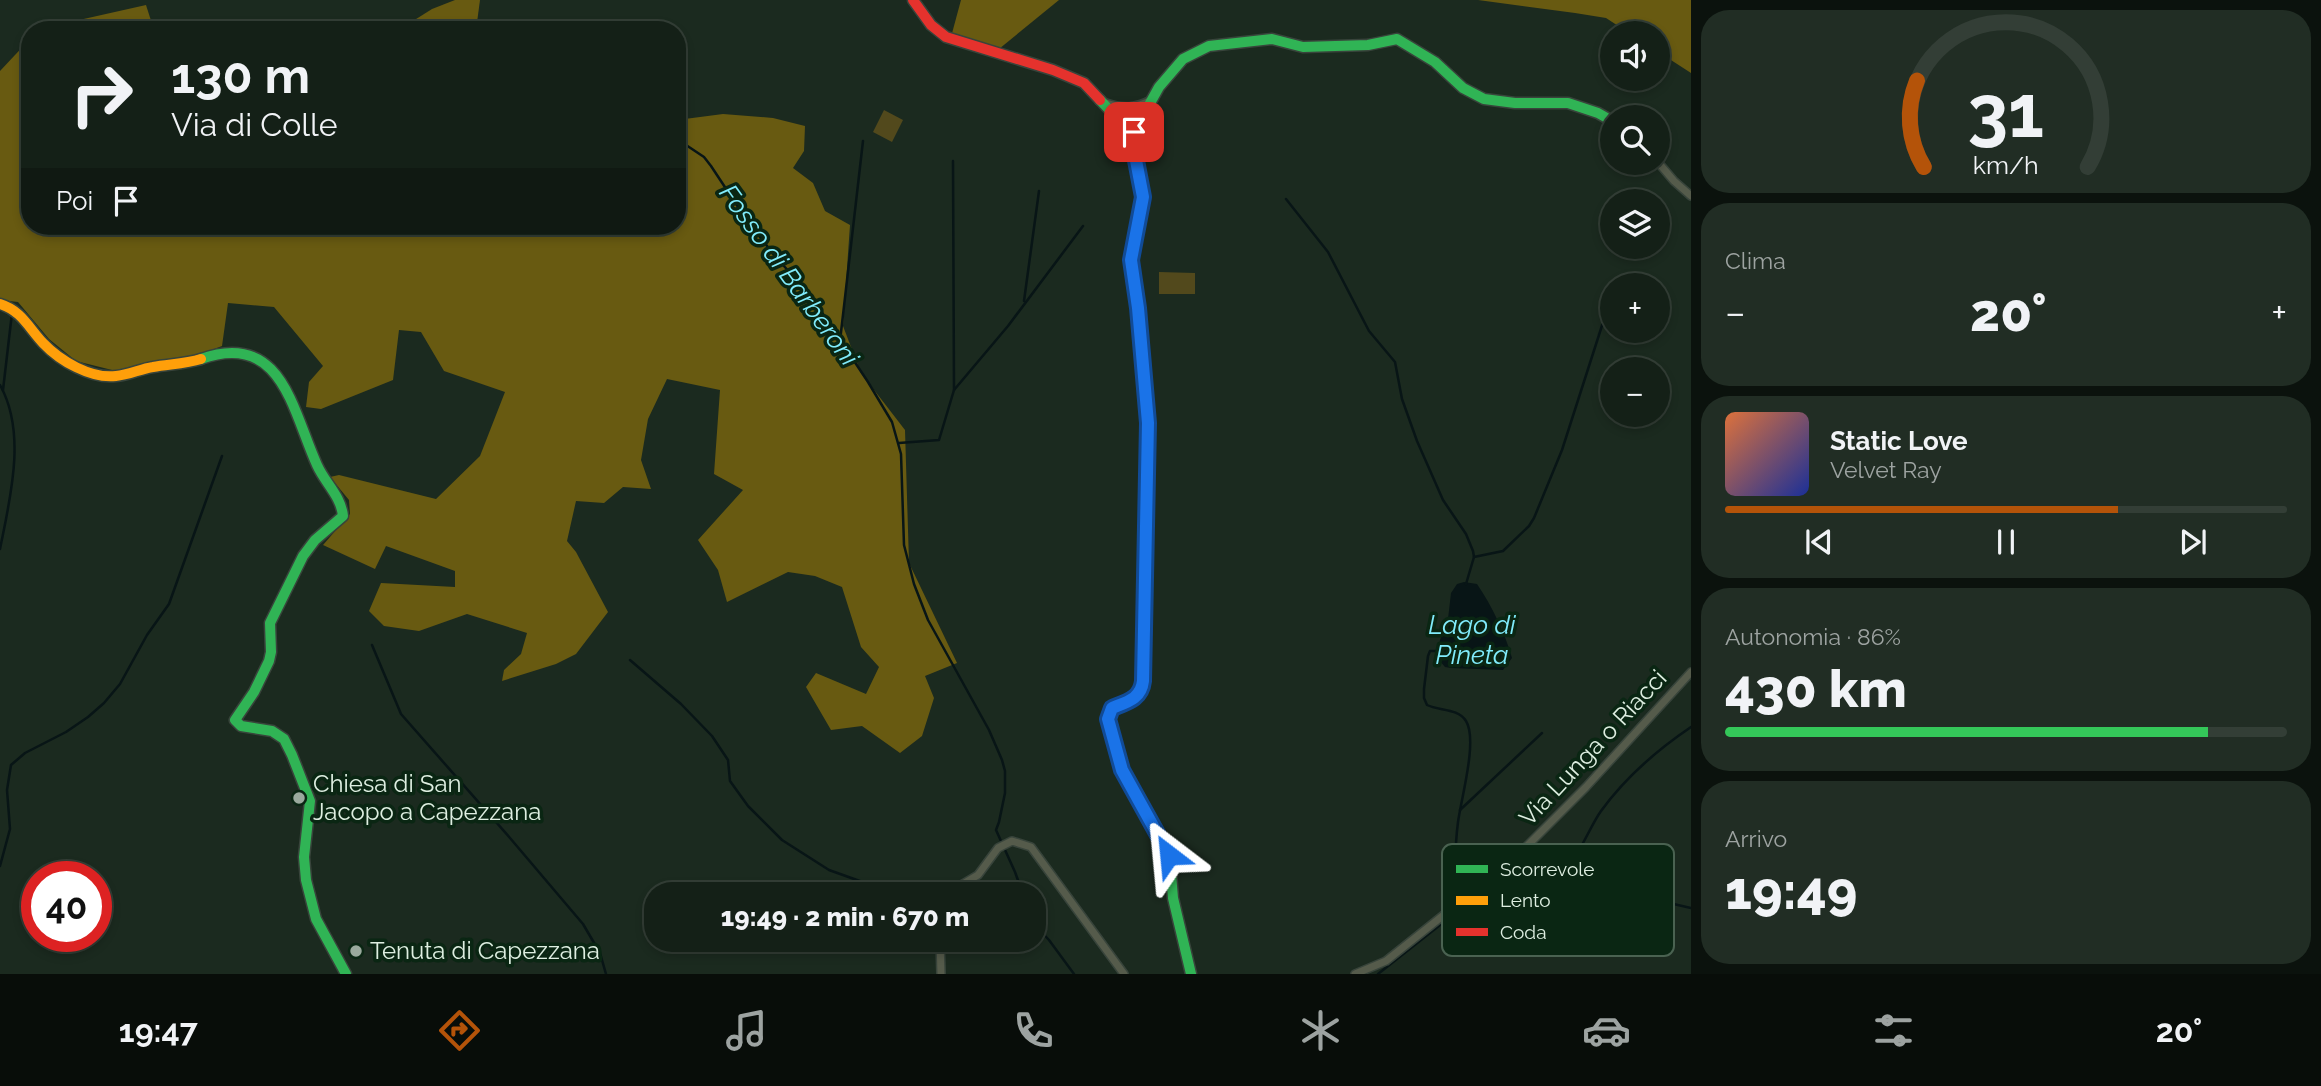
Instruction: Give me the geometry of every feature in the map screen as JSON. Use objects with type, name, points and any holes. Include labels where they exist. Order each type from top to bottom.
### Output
[{"type":"street","points":[[913,0],[929,24],[946,37],[1084,82],[1122,123],[1134,132]]},
{"type":"street","points":[[1191,974],[1173,898],[1169,855],[1122,770],[1108,719],[1112,708],[1139,694],[1143,681],[1148,423],[1131,260],[1143,197],[1134,150],[1134,132],[1159,86],[1183,59],[1209,46],[1272,39],[1303,47],[1368,45],[1397,39],[1435,62],[1463,88],[1484,99],[1515,103],[1568,103],[1600,114]]},
{"type":"street","points":[[1103,102],[1126,107],[1140,106],[1152,99]]},
{"type":"street","points":[[1668,175],[1691,196]]},
{"type":"street","points":[[0,304],[14,308],[21,314],[54,353],[98,375],[112,378],[169,364],[188,363],[219,353],[236,352],[258,357],[272,368],[286,390],[318,469],[344,509],[342,516],[315,540],[303,556],[270,624],[269,661],[254,692],[235,720],[241,726],[272,731],[284,739],[292,755],[310,801],[304,857],[306,880],[316,919],[346,974]]},
{"type":"street","name":"Via Lunga o Riacci","points":[[1529,844],[1586,787],[1691,672]]},
{"type":"street","points":[[966,882],[978,875],[1004,844],[1016,841],[1031,847],[1124,974]]},
{"type":"street","name":"Via Lunga o Riacci","points":[[1355,974],[1386,961],[1442,916]]},
{"type":"street","points":[[940,952],[941,974]]},
{"type":"shaded area","points":[[455,0],[480,0],[477,21],[413,21],[432,9]]},
{"type":"shaded area","points":[[961,0],[1059,0],[999,49],[951,37]]},
{"type":"shaded area","points":[[1478,0],[1691,0],[1691,73],[1670,59],[1670,21],[1611,21],[1575,13]]},
{"type":"shaded area","points":[[146,5],[151,21],[75,21]]},
{"type":"shaded area","points":[[21,49],[21,235],[686,235],[686,119],[723,114],[773,118],[805,126],[804,151],[793,168],[813,183],[825,211],[850,225],[843,326],[861,373],[905,430],[909,563],[957,663],[925,676],[934,698],[922,736],[900,753],[862,726],[831,730],[806,687],[816,673],[866,694],[879,667],[861,647],[842,587],[815,576],[788,572],[727,602],[718,570],[698,540],[743,490],[714,474],[720,390],[667,379],[648,419],[641,460],[651,489],[623,487],[604,503],[576,501],[567,541],[576,552],[608,612],[576,654],[556,664],[502,681],[504,670],[521,654],[527,633],[467,614],[419,631],[384,626],[369,611],[381,583],[455,587],[455,571],[386,546],[375,569],[323,545],[350,514],[349,500],[330,477],[339,475],[436,499],[480,456],[505,392],[444,371],[421,332],[399,330],[393,380],[321,409],[306,407],[309,382],[323,366],[274,307],[228,303],[222,346],[191,358],[116,371],[76,361],[49,339],[18,302],[0,300],[0,71]]},
{"type":"shaded area","points":[[884,110],[903,120],[892,142],[873,132]]},
{"type":"shaded area","points":[[1159,272],[1195,273],[1195,294],[1159,294]]},
{"type":"water","name":"Lago di Pineta","points":[[1457,584],[1477,584],[1502,629],[1512,658],[1503,670],[1445,667],[1438,659],[1451,593]]},
{"type":"waterway","points":[[840,341],[863,141]]},
{"type":"waterway","name":"Fosso di Barberoni","points":[[686,145],[704,157],[746,219],[811,296],[892,422],[901,454],[904,545],[914,584],[928,620],[989,730],[1002,760],[1005,793],[996,830],[1019,882]]},
{"type":"waterway","points":[[899,443],[939,440],[954,390],[953,161]]},
{"type":"waterway","points":[[1024,301],[1039,191]]},
{"type":"waterway","points":[[1286,199],[1328,252],[1369,331],[1395,362],[1402,399],[1417,441],[1443,500],[1466,534],[1473,551],[1474,557],[1466,584]]},
{"type":"waterway","points":[[954,390],[1008,326],[1083,226]]},
{"type":"waterway","points":[[3,390],[12,313]]},
{"type":"waterway","points":[[1474,557],[1503,551],[1534,518],[1562,450],[1600,332]]},
{"type":"waterway","points":[[0,385],[8,404],[15,445],[12,488],[0,549]]},
{"type":"waterway","points":[[0,866],[10,829],[7,790],[11,765],[25,753],[66,732],[88,717],[120,684],[147,635],[169,604],[222,456]]},
{"type":"waterway","points":[[372,645],[401,714],[583,924],[600,953],[606,974]]},
{"type":"waterway","points":[[1439,651],[1430,651],[1428,656],[1424,698],[1427,705],[1463,717],[1469,730],[1470,755],[1456,844]]},
{"type":"waterway","points":[[630,660],[681,704],[712,736],[728,760],[730,781],[748,806],[782,840],[829,870],[862,882]]},
{"type":"waterway","points":[[1582,844],[1601,811],[1620,787],[1654,755],[1691,727]]},
{"type":"waterway","points":[[1460,810],[1542,733]]},
{"type":"waterway","points":[[1674,904],[1691,908]]},
{"type":"waterway","points":[[1378,974],[1442,923]]},
{"type":"waterway","name":"Fosso di Barberoni","points":[[1046,937],[1074,974]]},
{"type":"traffic: fast","points":[[1100,100],[1134,132],[1159,87],[1183,59],[1209,46],[1272,39],[1303,47],[1368,45],[1397,39],[1435,62],[1463,88],[1484,99],[1515,103],[1568,103],[1600,114]]},
{"type":"traffic: fast","points":[[1134,132],[1134,150],[1143,197],[1131,260],[1148,423],[1145,564]]},
{"type":"traffic: fast","points":[[201,359],[228,353],[250,356],[267,365],[280,380],[291,400],[317,465],[342,509],[343,516],[315,540],[303,556],[270,623],[269,661],[254,692],[235,720],[241,726],[272,731],[284,739],[292,755],[310,801],[304,857],[306,880],[316,919],[346,974]]},
{"type":"traffic: fast","points":[[1171,874],[1173,898],[1191,974]]},
{"type":"traffic: slow","points":[[0,304],[19,315],[58,356],[96,375],[121,375],[201,359]]},
{"type":"traffic: slow","points":[[1145,564],[1142,688],[1132,699],[1112,708],[1108,719],[1122,770],[1169,855],[1171,874]]},
{"type":"traffic: jam","points":[[913,0],[931,25],[946,37],[1053,70],[1084,83],[1100,100]]},
{"type":"place","name":"Chiesa di San Jacopo a Capezzana","points":[[299,798]]},
{"type":"place","name":"Tenuta di Capezzana","points":[[356,951]]},
{"type":"route","points":[[1134,132],[1132,138],[1143,197],[1131,260],[1148,423],[1143,681],[1139,694],[1134,699],[1112,708],[1108,719],[1122,770],[1169,855]]}]
